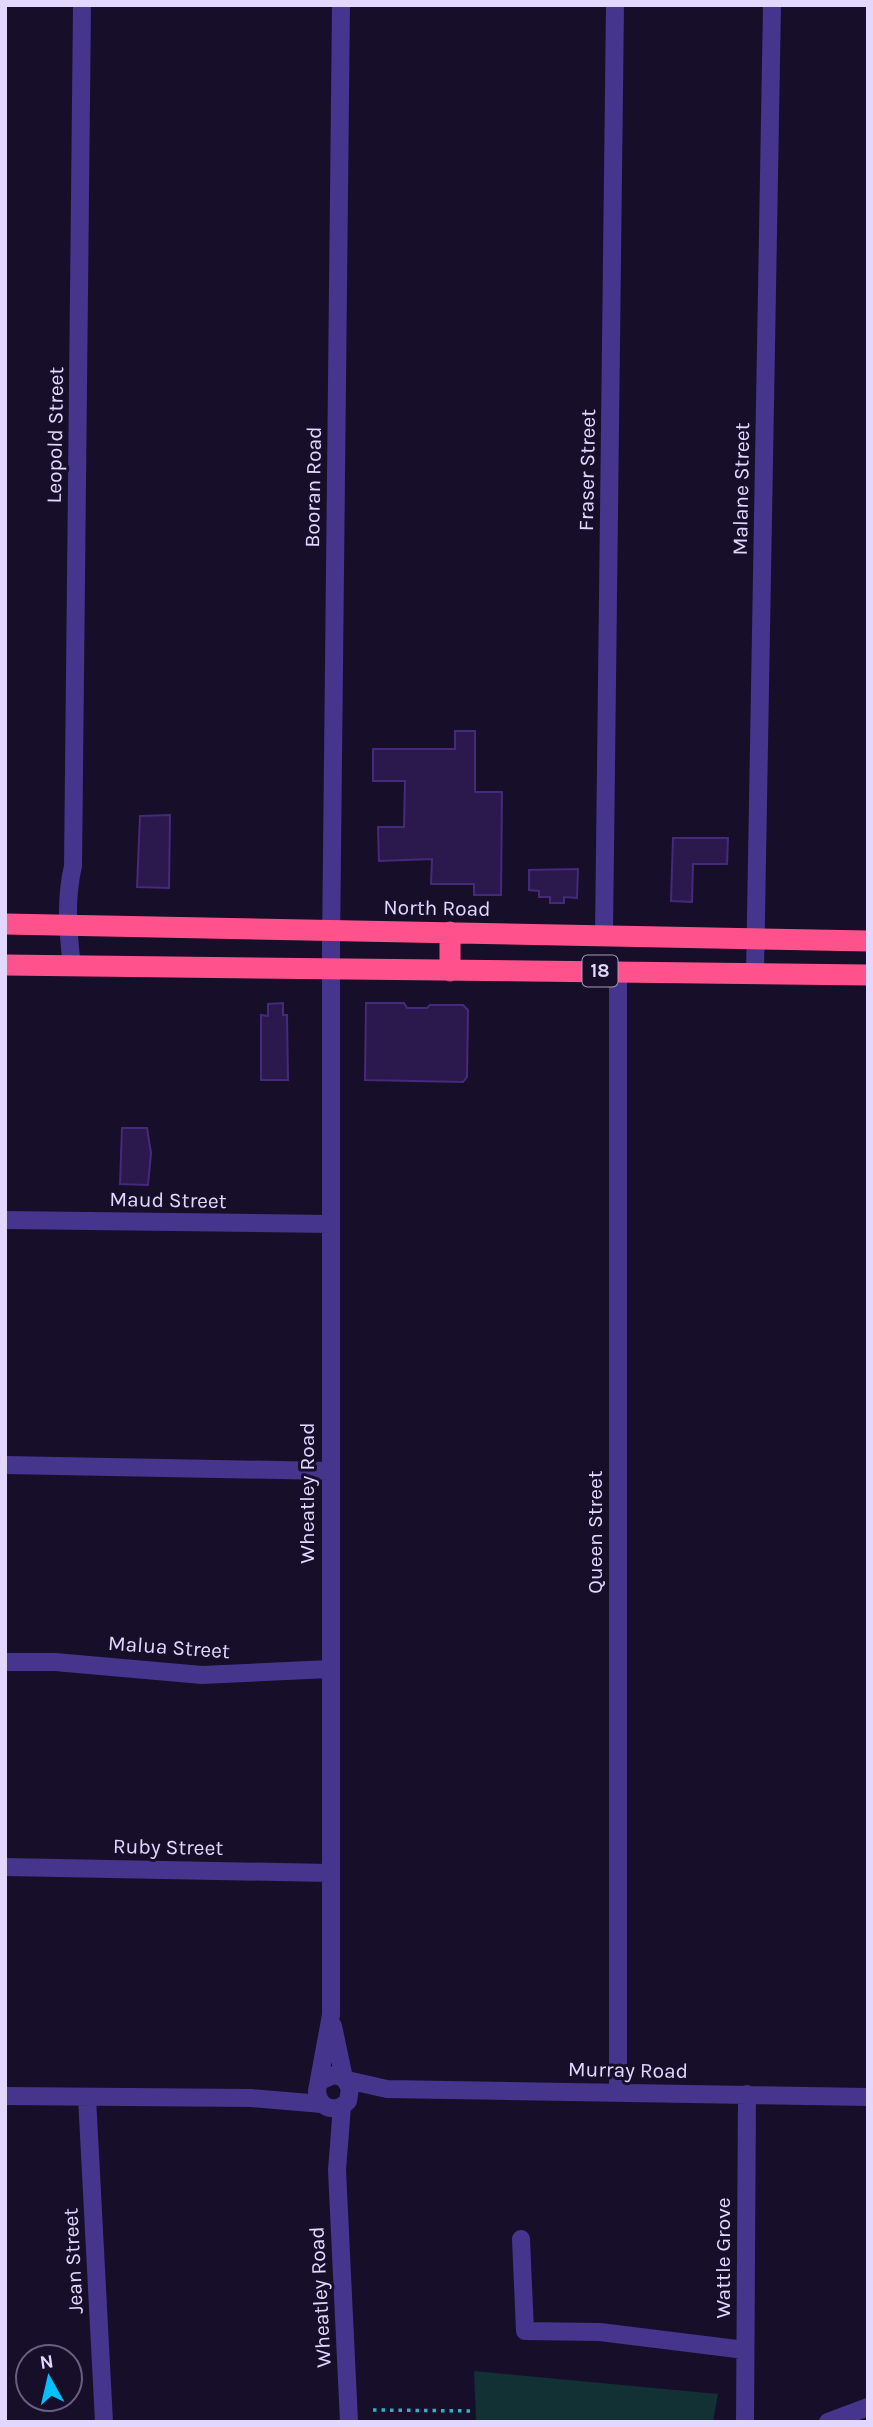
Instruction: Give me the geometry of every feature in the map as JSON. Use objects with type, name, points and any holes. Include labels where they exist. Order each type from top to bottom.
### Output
[{"type":"highway","name":"North Road","points":[[5,924],[868,942]]},
{"type":"highway","points":[[450,932],[450,971]]},
{"type":"highway","name":"18","points":[[5,965],[868,975]]},
{"type":"street","name":"Leopold Street","points":[[72,967],[73,925],[68,887],[73,866],[82,5]]},
{"type":"street","name":"Booran Road","points":[[332,970],[341,5]]},
{"type":"street","name":"Fraser Street","points":[[604,935],[615,5]]},
{"type":"street","name":"Malane Street","points":[[755,973],[772,5]]},
{"type":"street","name":"Wheatley Road","points":[[332,970],[331,2015],[321,2094],[337,2170]]},
{"type":"street","name":"Queen Street","points":[[618,971],[618,2092]]},
{"type":"street","name":"Maud Street","points":[[5,1220],[331,1224]]},
{"type":"street","points":[[5,1465],[330,1471]]},
{"type":"street","name":"Malua Street","points":[[5,1662],[88,1664],[202,1675],[330,1669]]},
{"type":"street","name":"Ruby Street","points":[[5,1867],[330,1873]]},
{"type":"street","name":"Wheatley Road","points":[[331,2015],[346,2090],[337,2170],[349,2422]]},
{"type":"street","points":[[329,2076],[346,2090],[333,2109],[321,2094],[329,2076]]},
{"type":"street","name":"Murray Road","points":[[346,2090],[868,2097]]},
{"type":"street","points":[[5,2096],[251,2098],[321,2094]]},
{"type":"street","name":"Wattle Grove","points":[[745,2422],[747,2094]]},
{"type":"street","name":"Jean Street","points":[[87,2097],[104,2422]]},
{"type":"street","points":[[521,2239],[525,2331],[600,2332],[745,2350]]},
{"type":"street","points":[[828,2422],[868,2407]]},
{"type":"path","points":[[373,2410],[475,2411]]},
{"type":"green space","points":[[474,2371],[718,2394],[713,2422],[476,2422]]},
{"type":"building","points":[[455,731],[475,731],[475,792],[502,792],[501,895],[474,895],[474,884],[431,884],[432,859],[379,861],[378,827],[404,827],[405,781],[373,781],[373,749],[455,749]]},
{"type":"building","points":[[170,815],[169,888],[137,887],[140,816]]},
{"type":"building","points":[[673,838],[728,838],[727,864],[693,864],[692,902],[671,901]]},
{"type":"building","points":[[578,869],[577,898],[564,897],[564,903],[550,903],[550,897],[539,897],[539,891],[529,890],[529,870]]},
{"type":"building","points":[[283,1003],[283,1015],[287,1015],[288,1080],[261,1080],[261,1015],[268,1016],[268,1004]]},
{"type":"building","points":[[366,1003],[404,1003],[407,1008],[463,1005],[468,1010],[467,1077],[463,1082],[365,1080]]},
{"type":"building","points":[[122,1128],[147,1128],[151,1153],[148,1185],[120,1184]]}]
